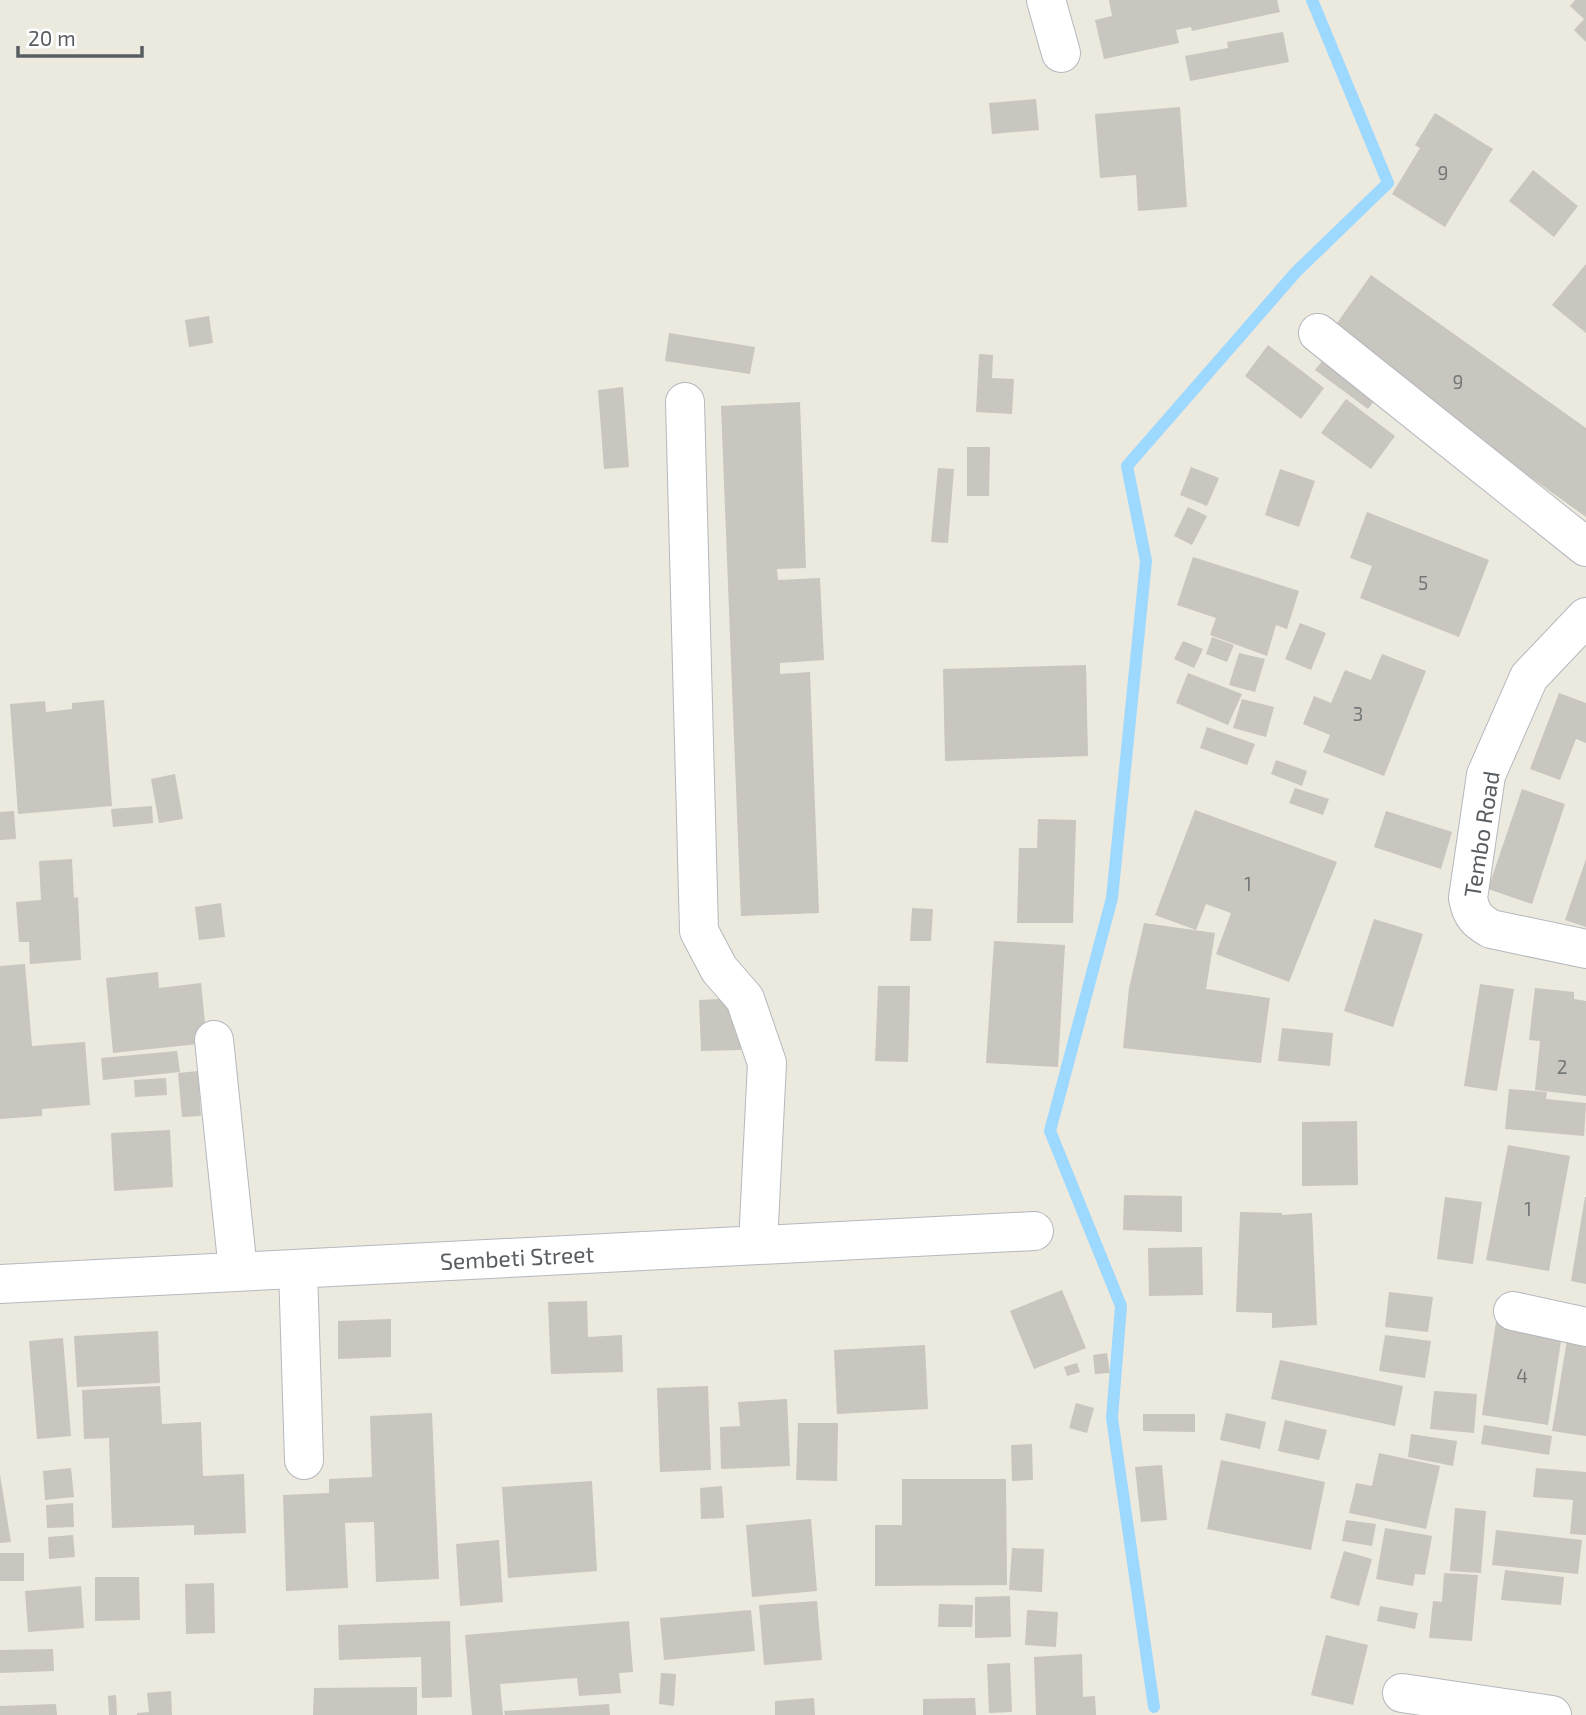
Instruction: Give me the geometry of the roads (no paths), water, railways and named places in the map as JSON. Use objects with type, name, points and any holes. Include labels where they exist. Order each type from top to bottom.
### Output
[{"type":"street","points":[[1046,0],[1061,53]]},
{"type":"street","points":[[1318,333],[1586,547]]},
{"type":"street","points":[[685,402],[699,932],[719,969],[746,999],[767,1063],[758,1244]]},
{"type":"street","name":"Tembo Road","points":[[1586,617],[1529,677],[1486,775],[1468,898],[1471,912],[1479,922],[1491,929],[1586,949]]},
{"type":"street","points":[[214,1040],[238,1272]]},
{"type":"street","name":"Sembeti Street","points":[[0,1284],[1034,1231]]},
{"type":"street","points":[[298,1269],[304,1460]]},
{"type":"street","points":[[1513,1311],[1586,1327]]},
{"type":"street","points":[[1402,1693],[1552,1715]]},
{"type":"waterway","points":[[1154,1707],[1112,1418],[1121,1306],[1050,1131],[1112,898],[1146,561],[1127,466],[1296,272],[1388,183],[1312,0]]}]
